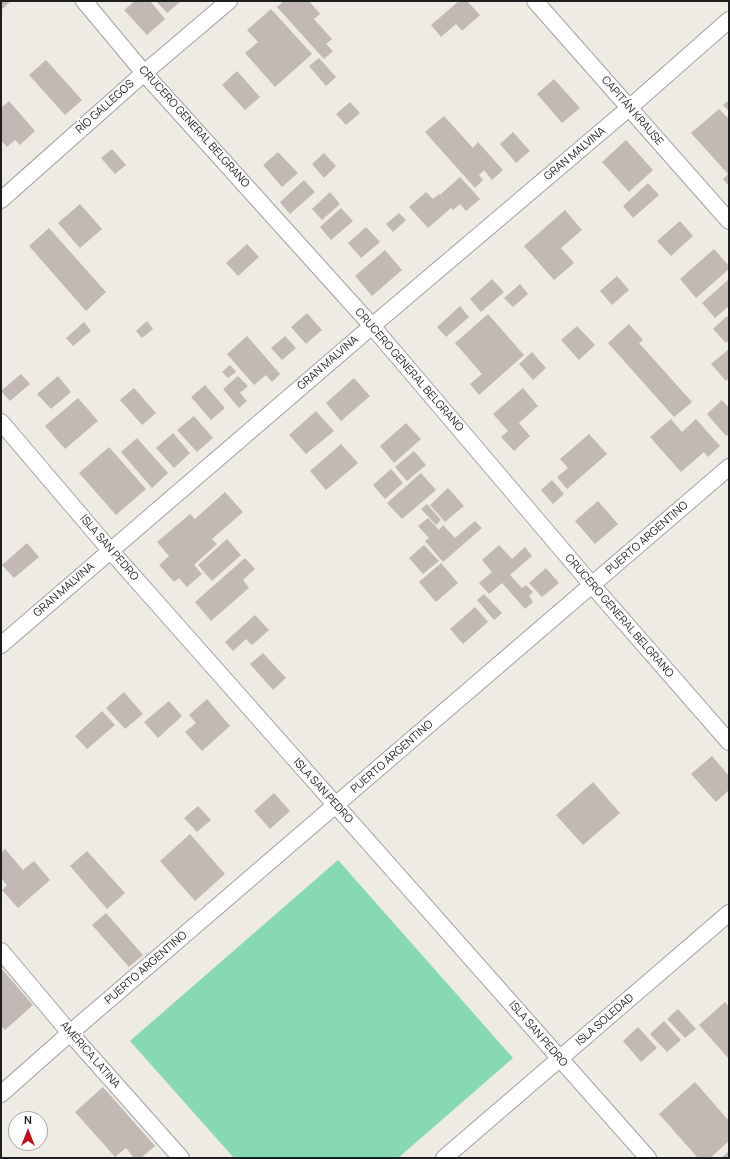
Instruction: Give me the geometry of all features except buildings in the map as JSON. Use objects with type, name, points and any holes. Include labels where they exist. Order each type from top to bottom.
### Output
[{"type":"street","name":"CRUCERO GENERAL BELGRANO","points":[[84,1],[144,73],[372,326],[592,585],[729,742]]},
{"type":"street","name":"RÍO GALLEGOS","points":[[1,200],[144,73],[229,1]]},
{"type":"street","name":"CAPITÁN KRAUSE","points":[[535,1],[729,221]]},
{"type":"street","name":"GRAN MALVINA","points":[[1,645],[110,550],[629,108],[729,20]]},
{"type":"street","name":"ISLA SAN PEDRO","points":[[1,422],[110,550],[648,1158]]},
{"type":"street","name":"PUERTO ARGENTINO","points":[[1,1094],[729,467]]},
{"type":"street","name":"ISLA SOLEDAD","points":[[444,1158],[729,913]]},
{"type":"street","name":"AMÉRICA LATINA","points":[[1,951],[70,1033],[181,1158]]},
{"type":"green space","points":[[338,860],[513,1058],[398,1158],[234,1158],[130,1041]]}]
